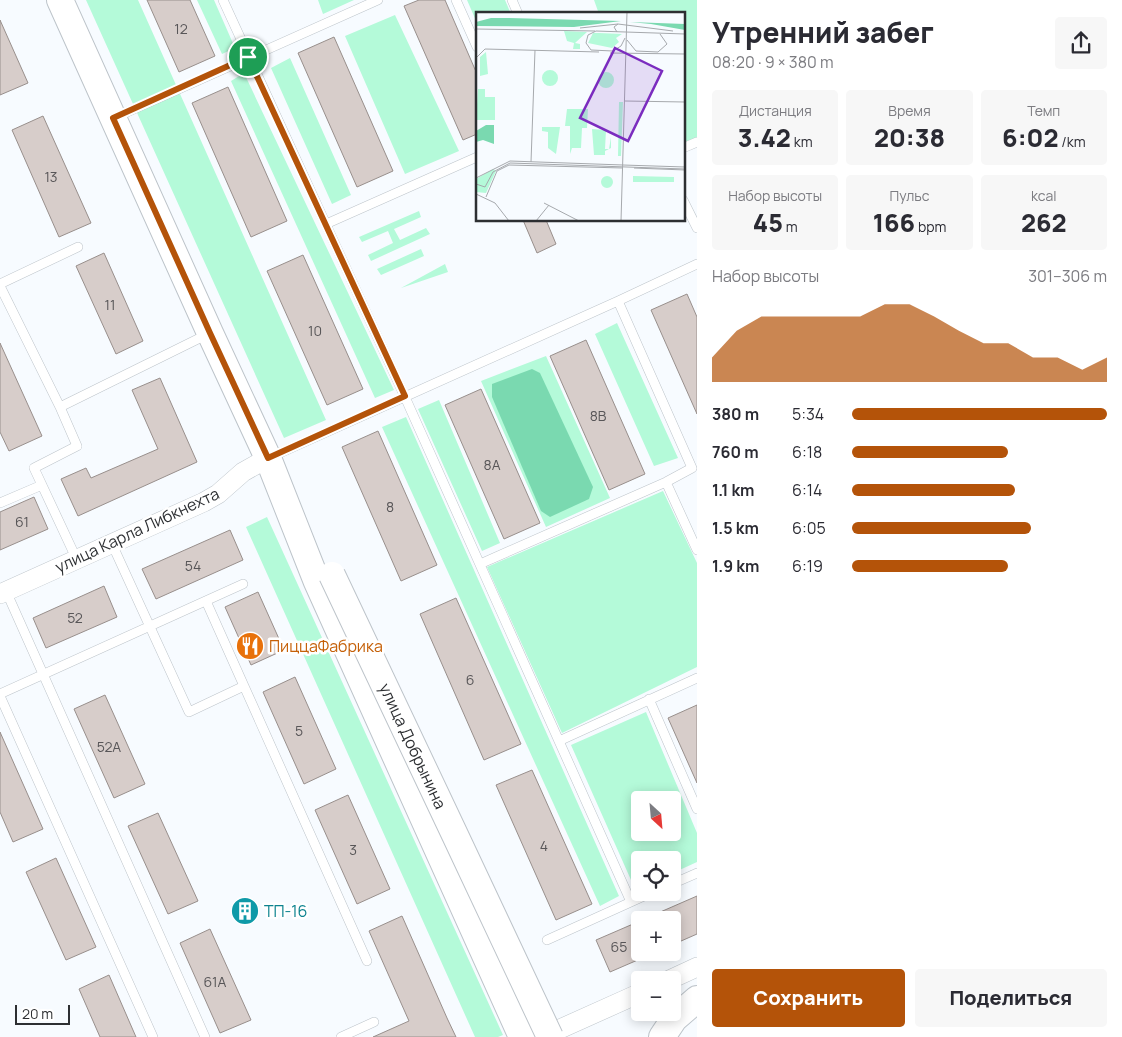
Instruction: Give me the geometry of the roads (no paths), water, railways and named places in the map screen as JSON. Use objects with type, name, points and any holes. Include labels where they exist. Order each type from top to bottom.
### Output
[{"type":"main road","name":"улица Добрынина","points":[[60,0],[210,333],[324,579],[522,1037]]},
{"type":"main road","name":"улица Добрынина","points":[[324,579],[455,835],[550,1037]]},
{"type":"main road","points":[[662,1037],[674,1019],[697,999]]},
{"type":"street","name":"улица Карла Либкнехта","points":[[3,593],[204,502],[218,494],[243,472],[268,458]]},
{"type":"street","points":[[681,974],[697,967]]},
{"type":"street","points":[[542,1037],[631,997]]},
{"type":"lane","points":[[223,0],[405,396],[631,902],[547,940]]},
{"type":"lane","points":[[113,118],[378,0]]},
{"type":"lane","points":[[456,0],[476,44]]},
{"type":"lane","points":[[512,0],[517,12]]},
{"type":"lane","points":[[684,148],[697,142]]},
{"type":"lane","points":[[326,224],[476,157]]},
{"type":"lane","points":[[684,202],[697,228]]},
{"type":"lane","points":[[77,560],[34,468],[77,446],[0,285],[78,247]]},
{"type":"lane","points":[[268,458],[697,264]]},
{"type":"lane","points":[[480,564],[666,482],[692,468],[618,301]]},
{"type":"lane","points":[[60,407],[210,333]]},
{"type":"lane","points":[[666,482],[697,550]]},
{"type":"lane","points":[[0,504],[42,485]]},
{"type":"lane","points":[[112,544],[189,712],[244,686]]},
{"type":"lane","points":[[153,1037],[0,695],[243,584]]},
{"type":"lane","points":[[3,593],[43,675],[205,1037]]},
{"type":"lane","points":[[206,601],[367,961]]},
{"type":"lane","points":[[559,740],[697,678]]},
{"type":"lane","points":[[649,699],[697,810]]},
{"type":"lane","points":[[681,880],[697,873]]},
{"type":"lane","points":[[341,1037],[374,1022]]},
{"type":"place","name":"ПиццаФабрика","points":[[250,646]]},
{"type":"place","name":"ТП-16","points":[[245,911]]}]
